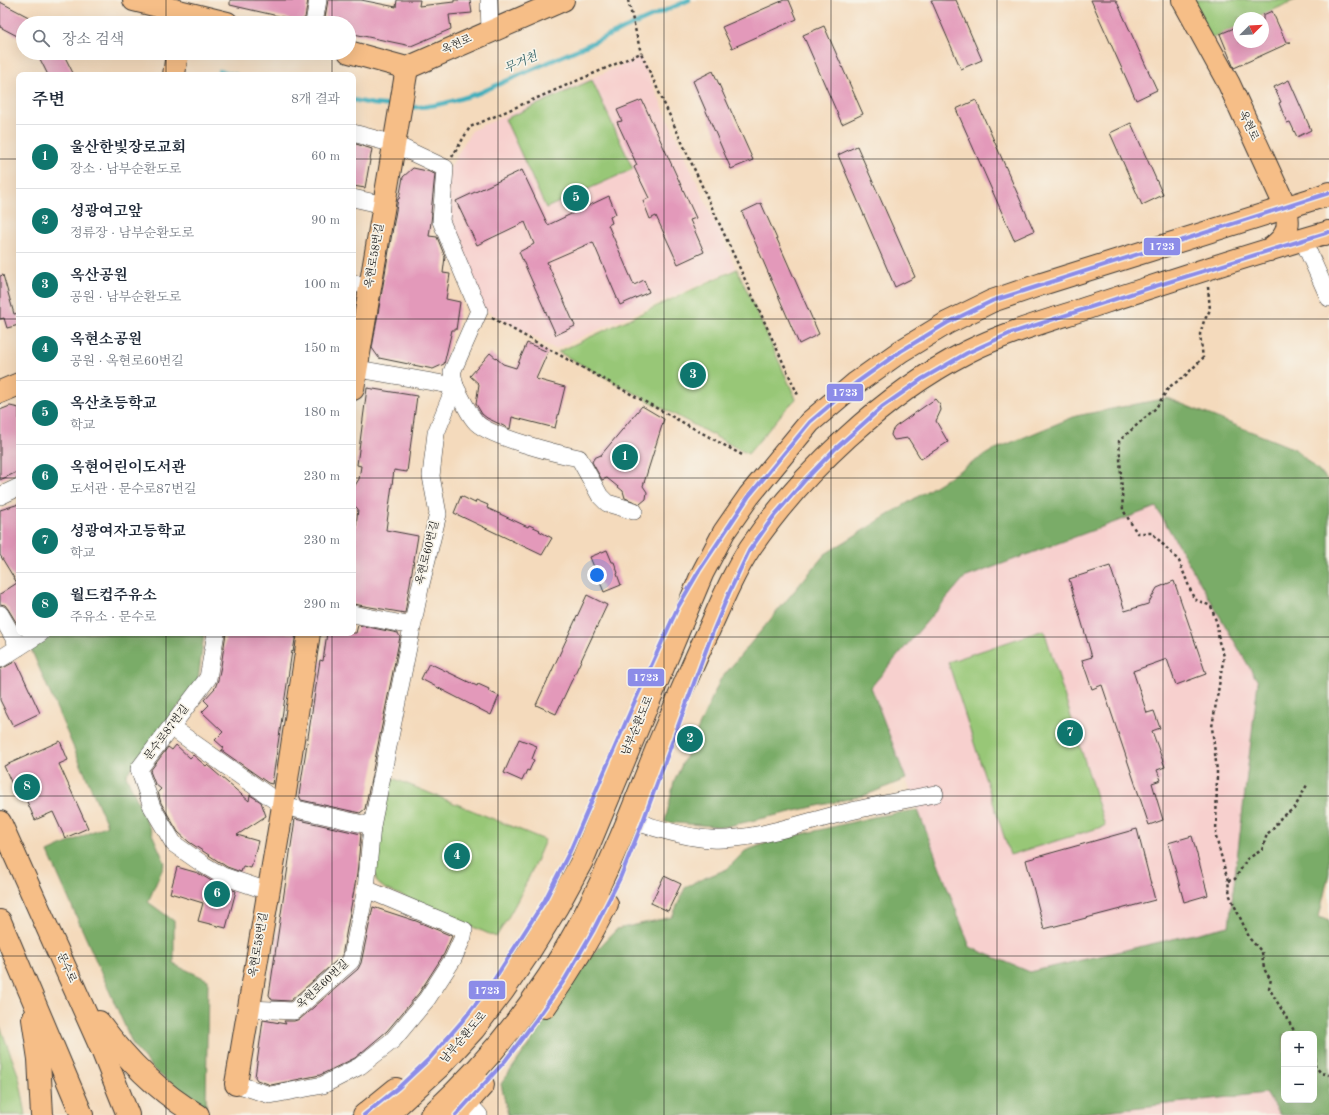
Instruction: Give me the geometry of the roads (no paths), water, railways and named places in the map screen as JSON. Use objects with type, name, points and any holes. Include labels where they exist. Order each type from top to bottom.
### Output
[{"type":"main road","points":[[134,0],[200,16]]},
{"type":"main road","name":"옥현로","points":[[405,78],[490,30],[563,0]]},
{"type":"main road","name":"옥현로","points":[[1183,0],[1229,84],[1286,208],[1288,225],[1285,235],[1278,244],[1268,251]]},
{"type":"main road","points":[[356,55],[405,78]]},
{"type":"main road","points":[[174,72],[176,60]]},
{"type":"main road","name":"옥현로58번길","points":[[356,353],[362,284],[384,205],[405,78]]},
{"type":"main road","name":"남부순환도로","points":[[387,1115],[438,1068],[474,1029],[503,991],[557,908],[582,861],[702,574],[724,532],[749,496],[810,422],[856,383],[901,350],[947,323],[992,301],[1035,286],[1324,196]]},
{"type":"main road","points":[[431,1115],[458,1090],[496,1049],[543,984],[581,921],[606,872],[727,589],[749,551],[774,516],[806,478],[834,450],[882,407],[922,379],[967,353],[1012,333],[1328,233]]},
{"type":"main road","points":[[364,1115],[398,1088],[430,1058],[464,1019],[492,983],[517,945],[544,900],[570,851],[634,703],[678,607],[699,570],[724,532]]},
{"type":"main road","points":[[464,1112],[505,1061],[565,979],[593,931],[620,878],[642,824],[712,634],[749,551]]},
{"type":"main road","name":"옥현로58번길","points":[[236,1084],[283,806],[309,636]]},
{"type":"main road","name":"문수로","points":[[0,822],[102,1050],[128,1115]]},
{"type":"main road","points":[[0,922],[82,1115]]},
{"type":"main road","points":[[21,970],[35,1030],[42,1090],[42,1115]]},
{"type":"main road","points":[[74,988],[106,1032],[136,1066],[162,1090],[181,1105],[198,1115]]},
{"type":"street","points":[[315,16],[318,0]]},
{"type":"street","points":[[489,0],[490,30]]},
{"type":"street","points":[[356,134],[394,144]]},
{"type":"street","name":"옥현로60번길","points":[[249,1008],[294,1011],[351,961],[366,889],[372,826],[420,588],[438,514],[431,476],[436,433],[455,386],[452,372],[479,311],[441,221],[446,168],[394,144]]},
{"type":"street","points":[[356,199],[384,205]]},
{"type":"street","points":[[1303,240],[1329,298]]},
{"type":"street","name":"옥현로58번길","points":[[356,376],[455,386]]},
{"type":"street","points":[[455,386],[475,422],[491,432],[544,450],[579,458],[600,496],[606,503],[634,511]]},
{"type":"street","points":[[0,496],[16,488]]},
{"type":"street","points":[[0,614],[19,647]]},
{"type":"street","points":[[356,615],[412,626]]},
{"type":"street","points":[[0,659],[36,636]]},
{"type":"street","name":"문수로87번길","points":[[215,636],[208,678],[139,769],[152,807],[174,844],[223,876],[268,891]]},
{"type":"street","points":[[171,727],[283,806],[372,826]]},
{"type":"street","points":[[642,824],[672,832],[710,839],[737,838],[782,829],[847,812],[935,794]]},
{"type":"street","points":[[236,1084],[270,1095],[324,1085],[360,1066],[393,1040],[427,999],[453,959],[463,937],[464,930],[366,889]]},
{"type":"waterway","name":"무거천","points":[[406,107],[425,107],[479,93],[689,0]]},
{"type":"waterway","name":"무거천","points":[[219,71],[223,72]]},
{"type":"waterway","name":"무거천","points":[[356,101],[395,106]]},
{"type":"place","name":"옥산초등학교","points":[[576,198]]},
{"type":"place","name":"옥산공원","points":[[693,375]]},
{"type":"place","name":"울산한빛장로교회","points":[[625,457]]},
{"type":"place","name":"성광여자고등학교","points":[[1070,733]]},
{"type":"place","name":"성광여고앞","points":[[690,739]]},
{"type":"place","name":"월드컵주유소","points":[[27,787]]},
{"type":"place","name":"옥현소공원","points":[[457,856]]},
{"type":"place","name":"옥현어린이도서관","points":[[217,894]]}]
